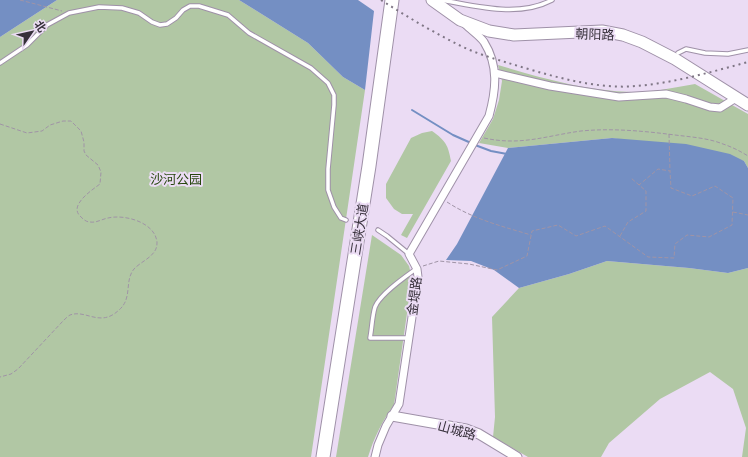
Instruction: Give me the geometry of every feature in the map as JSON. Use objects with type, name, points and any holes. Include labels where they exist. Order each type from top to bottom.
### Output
[{"type":"highway","name":"三峡大道","points":[[323,457],[369,166],[392,0]]},
{"type":"highway","name":"三峡大道","points":[[332,457],[401,0]]},
{"type":"main road","name":"朝阳路","points":[[432,0],[460,20],[489,31],[514,35],[602,31],[623,35],[642,42],[674,59],[748,105]]},
{"type":"main road","name":"朝阳路","points":[[441,0],[464,14],[492,25],[517,28],[605,24],[626,29],[678,53],[748,97]]},
{"type":"street","points":[[409,254],[489,116],[494,96],[496,83],[491,58],[483,41],[460,20]]},
{"type":"street","points":[[495,72],[550,86],[619,96],[666,94],[710,107],[720,108],[736,98]]},
{"type":"street","name":"金堤路","points":[[375,457],[378,445],[398,404],[418,277],[417,269],[409,254]]},
{"type":"street","name":"山城路","points":[[391,418],[461,434],[478,440],[507,457]]},
{"type":"street","name":"山城路","points":[[391,418],[466,429],[479,434],[517,457]]},
{"type":"lane","points":[[441,0],[515,10],[552,0]]},
{"type":"lane","points":[[0,63],[27,45],[47,25],[69,13],[99,7],[122,8],[138,13],[160,25],[168,24],[183,10],[190,6],[199,6],[228,15],[249,33],[311,68],[328,83],[334,95],[333,128],[328,168],[328,190],[334,207],[341,218],[346,220]]},
{"type":"lane","points":[[678,53],[686,49],[705,53],[728,54],[748,50]]},
{"type":"lane","points":[[378,230],[409,254]]},
{"type":"lane","points":[[409,338],[370,338],[375,307],[379,300],[417,269]]},
{"type":"path","points":[[20,0],[69,13]]},
{"type":"path","points":[[0,124],[28,133],[42,131],[50,125],[63,121],[71,121],[81,131],[86,156],[98,165],[101,172],[100,184],[85,195],[80,201],[77,209],[78,214],[89,222],[97,222],[109,218],[133,218],[143,223],[150,230],[156,237],[157,244],[151,256],[134,269],[130,275],[127,300],[119,311],[110,317],[99,318],[83,315],[70,316],[63,321],[18,369],[11,374],[0,377]]},
{"type":"path","points":[[477,138],[500,142],[522,142],[581,131],[626,131],[669,134],[722,143],[739,150],[748,156]]},
{"type":"path","points":[[417,269],[439,261],[469,264],[497,270],[527,256],[532,231],[558,225],[576,236],[605,226],[648,257],[674,258],[675,244],[687,235],[709,237],[732,225],[733,198],[715,186],[692,196],[671,188],[669,134]]},
{"type":"path","points":[[639,185],[658,170],[670,171]]},
{"type":"path","points":[[620,236],[628,222],[646,211],[646,191],[631,178]]},
{"type":"path","points":[[441,199],[463,212],[486,222],[531,235]]},
{"type":"path","points":[[733,212],[748,215]]},
{"type":"green space","name":"沙河公园","points":[[57,0],[239,0],[308,43],[343,77],[365,90],[311,457],[0,457],[0,37]]},
{"type":"green space","points":[[498,65],[564,83],[615,91],[648,92],[695,84],[748,114],[748,168],[744,161],[612,138],[508,148],[479,143],[493,119],[499,100],[502,81]]},
{"type":"green space","points":[[432,131],[446,144],[451,161],[407,238],[401,235],[413,214],[402,214],[394,209],[386,198],[386,184],[411,138],[422,133]]},
{"type":"green space","points":[[372,235],[401,255],[409,266],[412,278],[394,405],[379,430],[368,457],[336,457]]},
{"type":"green space","points":[[607,261],[728,273],[748,268],[748,457],[742,457],[746,428],[733,389],[710,372],[660,399],[609,443],[601,457],[528,457],[493,437],[495,417],[492,317],[519,288],[569,274]]},
{"type":"water","points":[[0,0],[57,0],[0,37]]},
{"type":"water","points":[[239,0],[358,0],[374,11],[365,90],[343,77],[308,43]]},
{"type":"water","points":[[612,138],[686,144],[730,154],[744,161],[748,168],[748,268],[728,273],[607,261],[569,274],[519,288],[494,270],[471,261],[446,260],[457,244],[508,148]]},
{"type":"waterway","points":[[412,110],[453,135],[471,143]]},
{"type":"waterway","points":[[475,145],[491,151],[507,154]]},
{"type":"railway","points":[[381,0],[428,29],[469,49],[536,71],[570,80],[603,86],[620,87],[650,85],[692,77],[748,62]]}]
